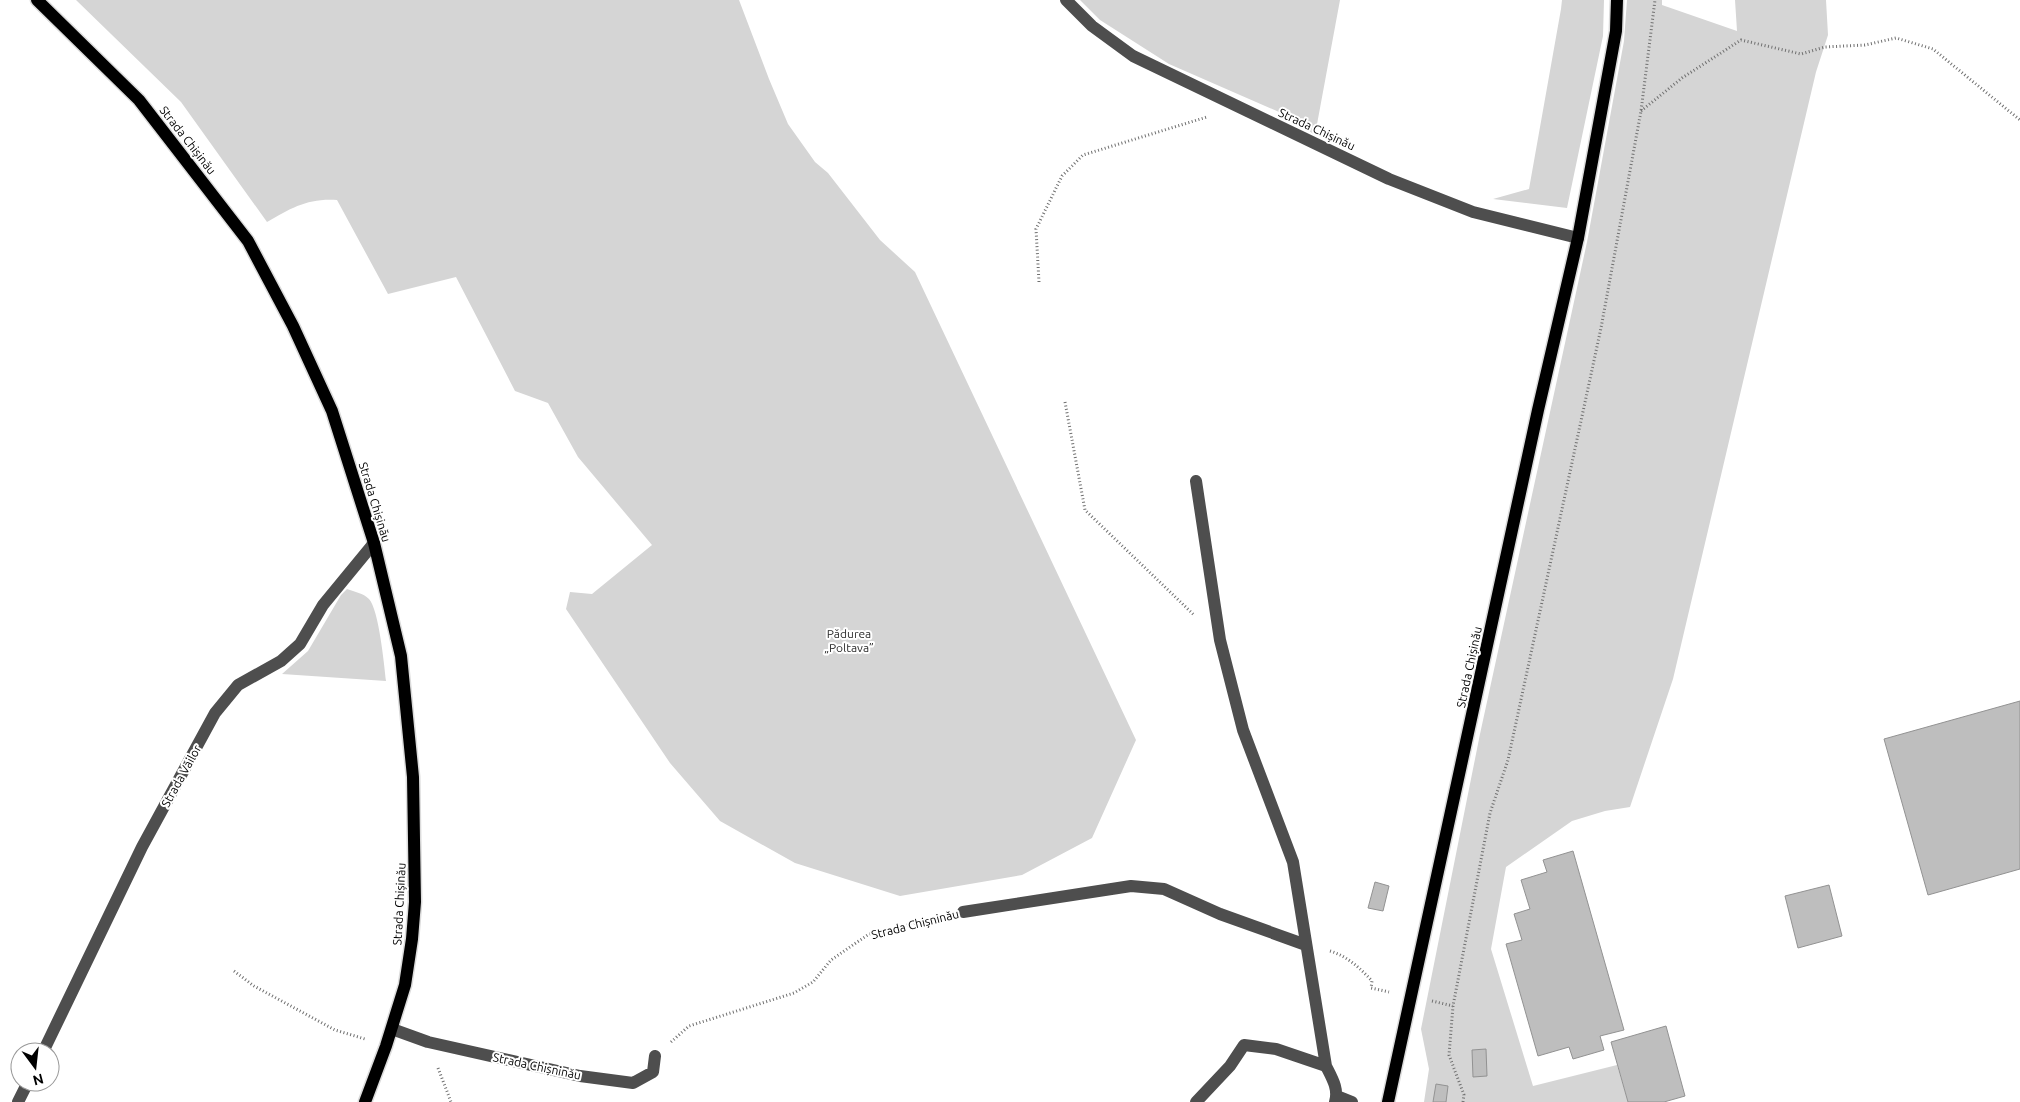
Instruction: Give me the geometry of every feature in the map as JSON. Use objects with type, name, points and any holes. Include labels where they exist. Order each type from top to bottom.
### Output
[{"type":"main road","name":"Strada Chișinău","points":[[37,0],[139,100],[189,162],[248,242],[293,326],[332,411],[374,543],[402,656],[414,777],[415,856],[412,938],[405,985],[392,1029],[365,1102]]},
{"type":"main road","name":"Strada Chișinău","points":[[1388,1102],[1538,410],[1578,238],[1616,30],[1617,0]]},
{"type":"street","name":"Strada Chișinău","points":[[1066,0],[1092,26],[1133,56],[1389,179],[1472,212],[1578,238]]},
{"type":"street","points":[[1196,481],[1220,640],[1243,730],[1293,862],[1326,1066],[1335,1085],[1336,1099],[1352,1102]]},
{"type":"street","name":"Strada Văilor","points":[[48,1042],[142,847],[215,714],[238,685],[281,661],[300,644],[323,605],[374,543]]},
{"type":"street","name":"Strada Chișninău","points":[[963,912],[1131,886],[1164,890],[1220,914],[1306,945]]},
{"type":"street","name":"Strada Chișninău","points":[[392,1029],[428,1042],[580,1076],[633,1083],[653,1072],[655,1056]]},
{"type":"street","points":[[1196,1102],[1230,1066],[1244,1045],[1276,1049],[1326,1066]]},
{"type":"path","points":[[1462,1102],[1464,1095],[1449,1055],[1453,1006],[1490,814],[1508,760],[1602,328],[1641,111],[1655,0]]},
{"type":"path","points":[[1641,111],[1682,78],[1741,40],[1801,54],[1825,47],[1865,46],[1896,38],[1934,49],[2020,120]]},
{"type":"path","points":[[1039,282],[1036,229],[1062,176],[1083,155],[1236,106]]},
{"type":"path","points":[[1065,402],[1085,510],[1220,640]]},
{"type":"path","name":"Strada Chișninău","points":[[655,1056],[689,1026],[794,993],[813,982],[831,960],[869,934],[963,912]]},
{"type":"path","points":[[1306,945],[1336,953],[1359,967],[1372,980],[1371,988]]},
{"type":"path","points":[[234,971],[254,986],[335,1030],[386,1046]]},
{"type":"path","points":[[428,1042],[451,1102]]},
{"type":"green space","name":"Pădurea „Poltava”","points":[[76,0],[739,0],[788,124],[815,162],[828,173],[880,240],[915,272],[1136,740],[1092,838],[1022,875],[900,896],[795,863],[720,821],[670,763],[566,609],[570,592],[592,594],[652,545],[578,457],[548,403],[515,391],[456,277],[388,294],[337,200],[308,202],[284,212],[267,222],[181,102]]},
{"type":"green space","points":[[1080,0],[1340,0],[1315,135],[1286,115],[1169,64],[1100,20]]},
{"type":"green space","points":[[1562,0],[1604,0],[1603,36],[1567,208],[1493,199],[1529,189]]},
{"type":"green space","points":[[1627,0],[1662,0],[1662,5],[1737,31],[1735,0],[1826,0],[1828,35],[1816,72],[1673,679],[1630,807],[1605,811],[1572,821],[1506,867],[1491,949],[1533,1086],[1617,1065],[1628,1102],[1424,1102],[1429,1069],[1421,1029],[1480,734],[1587,242],[1624,41]]},
{"type":"green space","points":[[347,589],[364,595],[373,605],[386,681],[282,674],[308,651],[341,595]]},
{"type":"building","points":[[2020,701],[2020,869],[1928,895],[1884,739]]},
{"type":"building","points":[[1573,851],[1624,1030],[1600,1036],[1604,1050],[1573,1059],[1569,1047],[1538,1056],[1506,944],[1522,940],[1514,914],[1530,909],[1521,880],[1547,872],[1543,860]]},
{"type":"building","points":[[1375,882],[1389,886],[1383,911],[1368,908]]},
{"type":"building","points":[[1829,885],[1842,936],[1798,948],[1785,896]]},
{"type":"building","points":[[1666,1026],[1685,1096],[1664,1102],[1628,1102],[1611,1042]]},
{"type":"building","points":[[1486,1049],[1487,1076],[1473,1077],[1472,1050]]},
{"type":"building","points":[[1436,1084],[1448,1086],[1446,1102],[1433,1102]]}]
